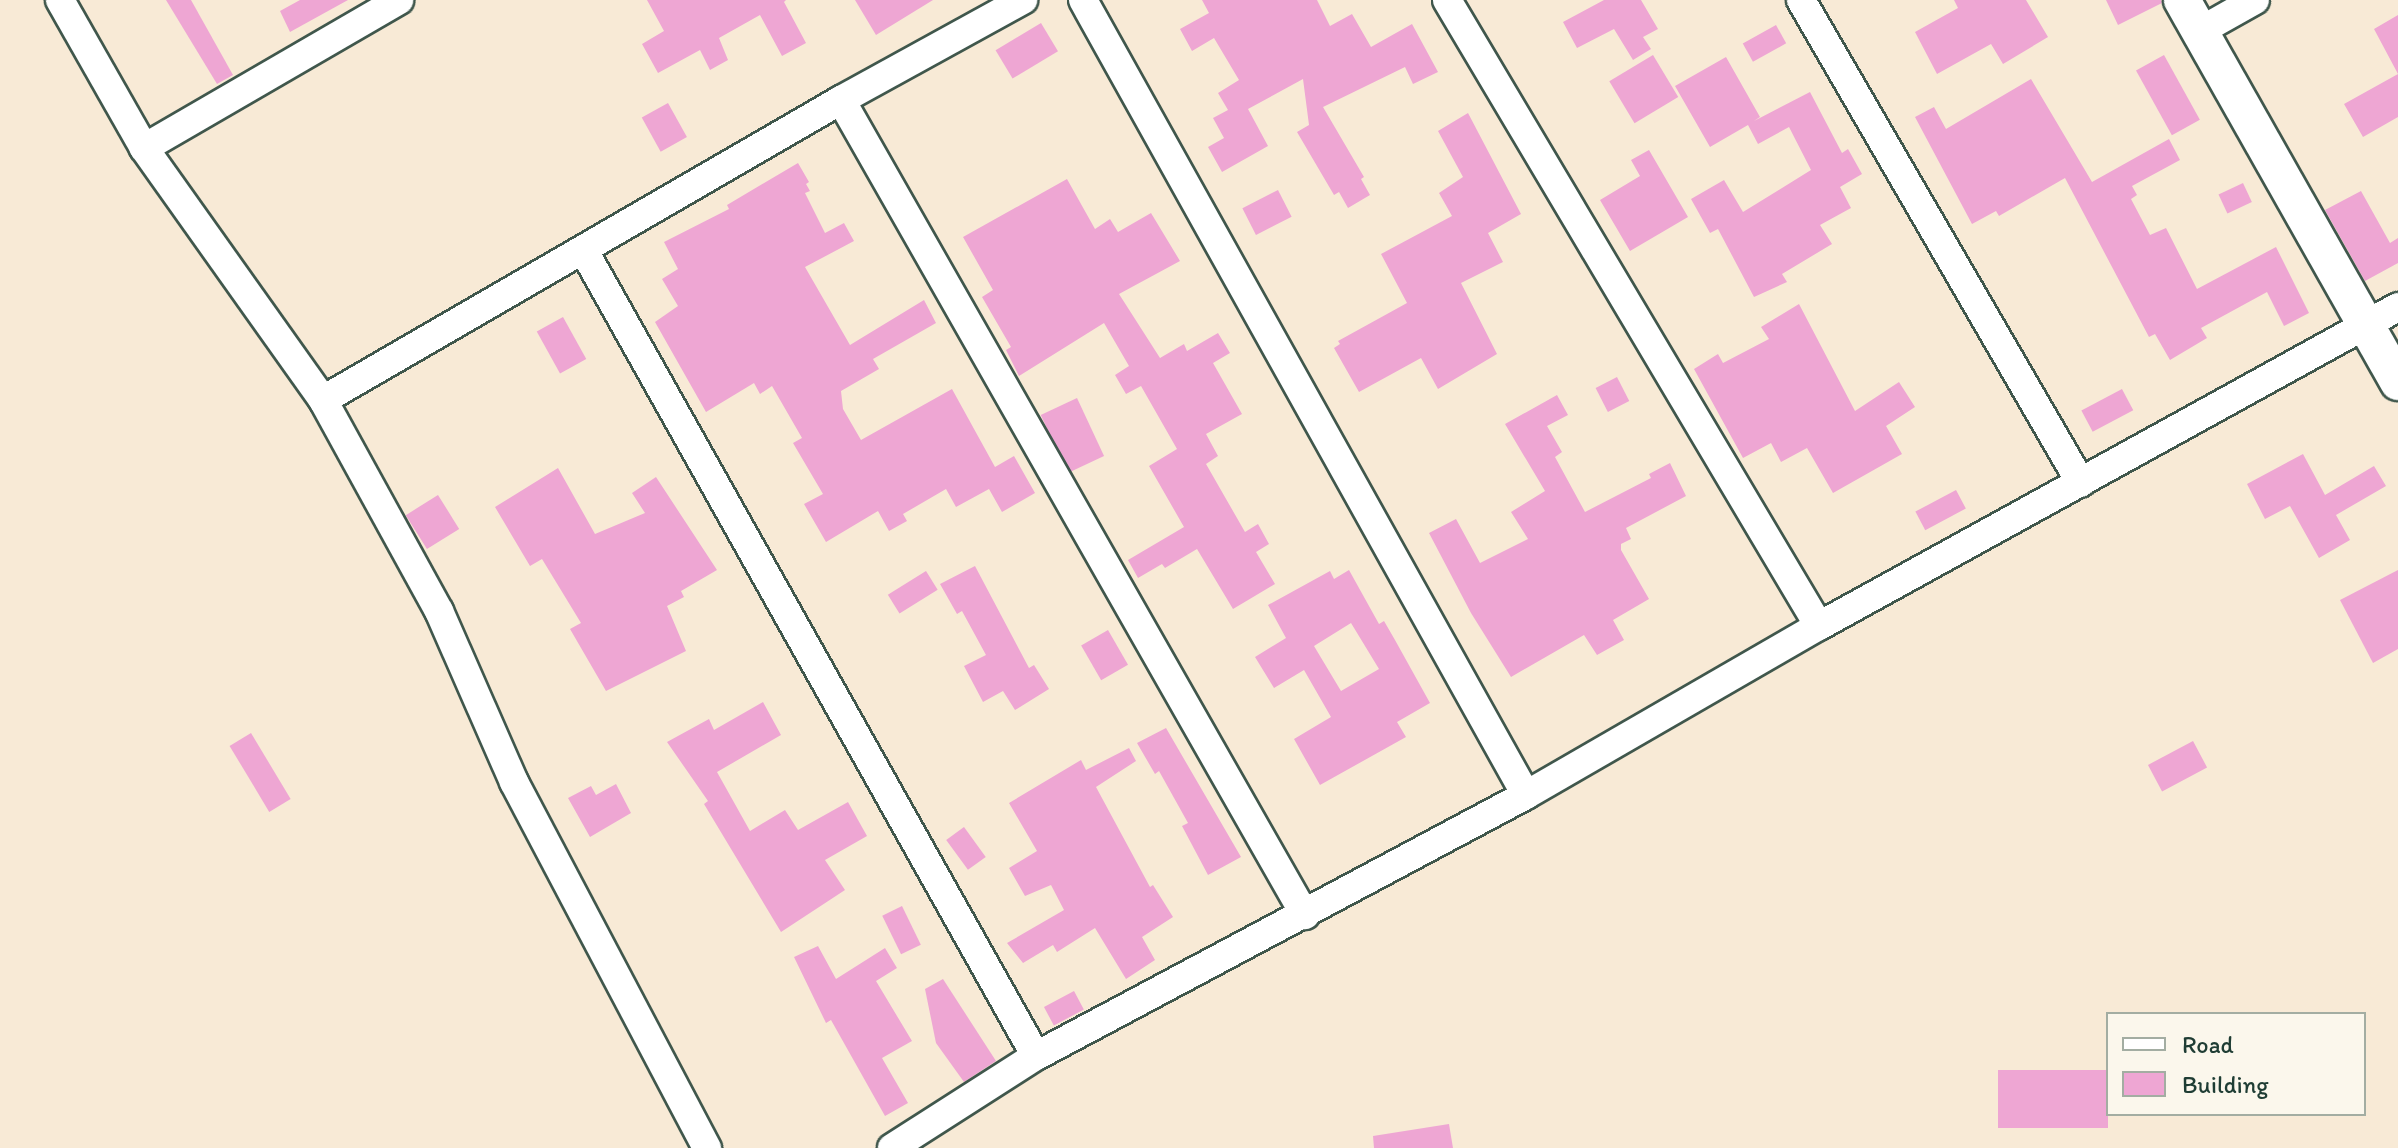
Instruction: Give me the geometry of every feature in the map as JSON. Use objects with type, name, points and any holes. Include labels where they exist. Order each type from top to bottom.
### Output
[{"type":"street","points":[[60,0],[144,148],[323,400],[439,611],[514,782],[707,1148]]},
{"type":"street","points":[[144,148],[399,0]]},
{"type":"street","points":[[323,400],[841,100],[1023,0]]},
{"type":"street","points":[[1083,0],[1526,795]]},
{"type":"street","points":[[1447,0],[1819,626]]},
{"type":"street","points":[[1801,0],[2081,483]]},
{"type":"street","points":[[2182,0],[2398,382]]},
{"type":"street","points":[[2200,31],[2255,0]]},
{"type":"street","points":[[841,100],[1305,915]]},
{"type":"street","points":[[584,251],[1036,1056]]},
{"type":"street","points":[[892,1148],[1036,1056],[1526,795],[1819,626],[2398,307]]},
{"type":"building","points":[[166,0],[191,0],[233,75],[217,84]]},
{"type":"building","points":[[300,0],[348,0],[290,32],[280,11]]},
{"type":"building","points":[[647,0],[786,0],[784,2],[806,43],[782,56],[760,15],[719,38],[728,60],[710,70],[700,50],[658,73],[642,44],[664,31]]},
{"type":"building","points":[[855,0],[933,0],[876,35]]},
{"type":"building","points":[[1202,0],[1317,0],[1330,26],[1352,14],[1371,47],[1412,24],[1438,72],[1413,84],[1405,67],[1323,107],[1364,177],[1361,179],[1370,195],[1348,208],[1339,192],[1334,195],[1297,132],[1309,125],[1303,79],[1248,109],[1268,146],[1222,172],[1208,147],[1224,138],[1213,118],[1228,110],[1218,93],[1239,80],[1214,38],[1192,51],[1180,29],[1209,13]]},
{"type":"building","points":[[1604,0],[1641,0],[1658,29],[1643,37],[1651,49],[1633,60],[1614,29],[1577,48],[1563,22]]},
{"type":"building","points":[[1954,0],[2026,0],[2048,37],[2003,64],[1991,44],[1937,74],[1915,32],[1958,8]]},
{"type":"building","points":[[2106,0],[2161,0],[2162,3],[2118,25]]},
{"type":"building","points":[[2398,15],[2398,74],[2374,29]]},
{"type":"building","points":[[1041,23],[1058,51],[1013,79],[996,50]]},
{"type":"building","points":[[1776,25],[1786,43],[1753,62],[1743,43]]},
{"type":"building","points":[[1653,55],[1678,97],[1635,123],[1609,81]]},
{"type":"building","points":[[2164,55],[2200,120],[2172,135],[2136,71]]},
{"type":"building","points":[[1726,57],[1760,117],[1754,121],[1810,92],[1842,153],[1848,149],[1862,174],[1840,187],[1851,208],[1820,225],[1832,244],[1782,274],[1787,282],[1754,297],[1718,229],[1710,233],[1691,199],[1724,180],[1743,212],[1811,170],[1789,127],[1758,144],[1748,125],[1710,147],[1675,86]]},
{"type":"building","points":[[2398,74],[2398,117],[2363,137],[2344,104]]},
{"type":"building","points":[[2031,79],[2092,182],[2169,139],[2180,160],[2132,186],[2137,195],[2131,199],[2150,235],[2166,228],[2197,289],[2276,247],[2309,313],[2284,326],[2267,292],[2201,328],[2207,338],[2170,360],[2155,334],[2149,337],[2065,178],[1999,216],[1996,211],[1972,224],[1915,117],[1934,107],[1946,129]]},
{"type":"building","points":[[668,103],[687,137],[661,152],[642,118]]},
{"type":"building","points":[[1468,113],[1521,214],[1488,233],[1503,262],[1461,283],[1497,354],[1438,389],[1421,358],[1359,392],[1334,348],[1340,344],[1338,341],[1407,303],[1381,254],[1452,216],[1439,193],[1463,177],[1438,131]]},
{"type":"building","points":[[1649,150],[1688,217],[1630,251],[1600,200],[1640,176],[1631,160]]},
{"type":"building","points":[[798,163],[809,182],[806,184],[810,191],[805,193],[825,233],[844,223],[854,241],[805,267],[850,345],[924,300],[936,323],[873,359],[879,369],[841,391],[843,409],[861,440],[952,389],[995,467],[1014,456],[1035,493],[1002,512],[989,489],[956,507],[946,489],[903,514],[907,521],[889,531],[878,511],[826,542],[804,504],[823,494],[793,443],[802,438],[772,386],[760,394],[754,383],[706,412],[655,322],[678,306],[662,279],[678,269],[664,242],[729,209],[727,205]]},
{"type":"building","points":[[1067,179],[1095,229],[1110,219],[1118,232],[1151,213],[1180,261],[1119,294],[1160,358],[1184,344],[1187,351],[1218,333],[1230,353],[1213,363],[1242,414],[1206,434],[1218,456],[1206,464],[1245,532],[1258,524],[1269,544],[1256,552],[1275,584],[1233,609],[1197,549],[1165,568],[1162,564],[1138,578],[1128,560],[1184,527],[1149,466],[1177,449],[1141,386],[1126,394],[1115,375],[1129,366],[1104,323],[1019,376],[1006,350],[1011,347],[982,297],[993,290],[963,237]]},
{"type":"building","points":[[2243,183],[2252,202],[2227,213],[2219,194]]},
{"type":"building","points":[[1278,190],[1292,217],[1256,235],[1242,208]]},
{"type":"building","points":[[2361,191],[2390,243],[2398,238],[2398,263],[2365,281],[2325,210]]},
{"type":"building","points":[[1799,304],[1855,411],[1899,382],[1915,407],[1886,426],[1902,454],[1833,493],[1807,448],[1781,462],[1771,443],[1743,458],[1694,369],[1718,354],[1723,363],[1769,339],[1761,327]]},
{"type":"building","points":[[563,317],[586,359],[560,374],[537,332]]},
{"type":"building","points":[[1617,377],[1629,401],[1608,412],[1596,388]]},
{"type":"building","points":[[2122,389],[2133,410],[2093,432],[2081,411]]},
{"type":"building","points":[[1557,395],[1568,415],[1547,426],[1562,452],[1555,457],[1585,512],[1651,478],[1649,474],[1670,463],[1686,496],[1626,528],[1631,539],[1621,544],[1621,550],[1649,599],[1613,620],[1624,640],[1597,655],[1584,635],[1511,677],[1471,613],[1429,533],[1456,519],[1480,563],[1528,539],[1511,512],[1545,491],[1505,424]]},
{"type":"building","points":[[1077,398],[1104,456],[1068,473],[1041,415]]},
{"type":"building","points":[[2303,454],[2325,495],[2374,466],[2386,486],[2336,515],[2350,540],[2319,558],[2290,506],[2265,519],[2247,484]]},
{"type":"building","points":[[558,468],[595,534],[645,513],[632,493],[656,477],[717,570],[681,591],[684,597],[667,606],[686,651],[606,691],[570,629],[581,623],[542,559],[530,566],[495,507]]},
{"type":"building","points":[[1956,490],[1966,509],[1925,530],[1915,512]]},
{"type":"building","points":[[438,495],[459,529],[427,549],[406,515]]},
{"type":"building","points":[[975,566],[1029,668],[1034,665],[1049,689],[1015,710],[1003,691],[983,702],[964,666],[986,655],[962,611],[957,614],[940,584]]},
{"type":"building","points":[[1349,570],[1379,624],[1384,621],[1430,703],[1397,722],[1406,737],[1320,785],[1294,739],[1331,717],[1304,670],[1274,688],[1255,657],[1286,638],[1268,605],[1330,571],[1334,579]],"holes":[[[1351,623],[1379,669],[1341,691],[1314,646]]]},
{"type":"building","points":[[2398,570],[2398,649],[2373,663],[2340,600]]},
{"type":"building","points":[[926,571],[938,590],[899,614],[888,595]]},
{"type":"building","points":[[1108,630],[1128,665],[1101,680],[1081,646]]},
{"type":"building","points":[[763,702],[781,735],[717,772],[750,831],[785,810],[798,830],[848,802],[867,836],[825,860],[845,890],[781,932],[704,804],[708,801],[667,742],[709,719],[714,730]]},
{"type":"building","points":[[1166,728],[1241,857],[1208,875],[1182,826],[1188,823],[1159,771],[1155,774],[1137,743]]},
{"type":"building","points":[[251,733],[291,799],[269,812],[230,746]]},
{"type":"building","points":[[2193,741],[2207,767],[2162,791],[2148,765]]},
{"type":"building","points":[[1129,748],[1136,761],[1096,787],[1150,887],[1153,885],[1173,917],[1142,937],[1155,960],[1126,979],[1095,928],[1057,952],[1053,945],[1023,963],[1007,943],[1064,910],[1051,885],[1025,896],[1009,868],[1037,851],[1009,803],[1081,760],[1086,770]]},
{"type":"building","points":[[616,784],[631,813],[590,837],[568,798],[591,786],[596,795]]},
{"type":"building","points":[[964,827],[986,857],[968,870],[946,840]]},
{"type":"building","points":[[902,906],[921,945],[901,954],[882,916]]},
{"type":"building","points":[[818,946],[836,979],[885,948],[897,968],[876,981],[912,1041],[882,1058],[908,1103],[885,1116],[831,1020],[826,1023],[794,957]]},
{"type":"building","points":[[943,979],[996,1061],[964,1082],[936,1043],[925,989]]},
{"type":"building","points":[[1074,991],[1084,1010],[1054,1026],[1044,1007]]},
{"type":"building","points":[[1998,1070],[2106,1070],[2108,1128],[1998,1128]]},
{"type":"building","points":[[1449,1124],[1453,1148],[1374,1148],[1373,1136]]}]
